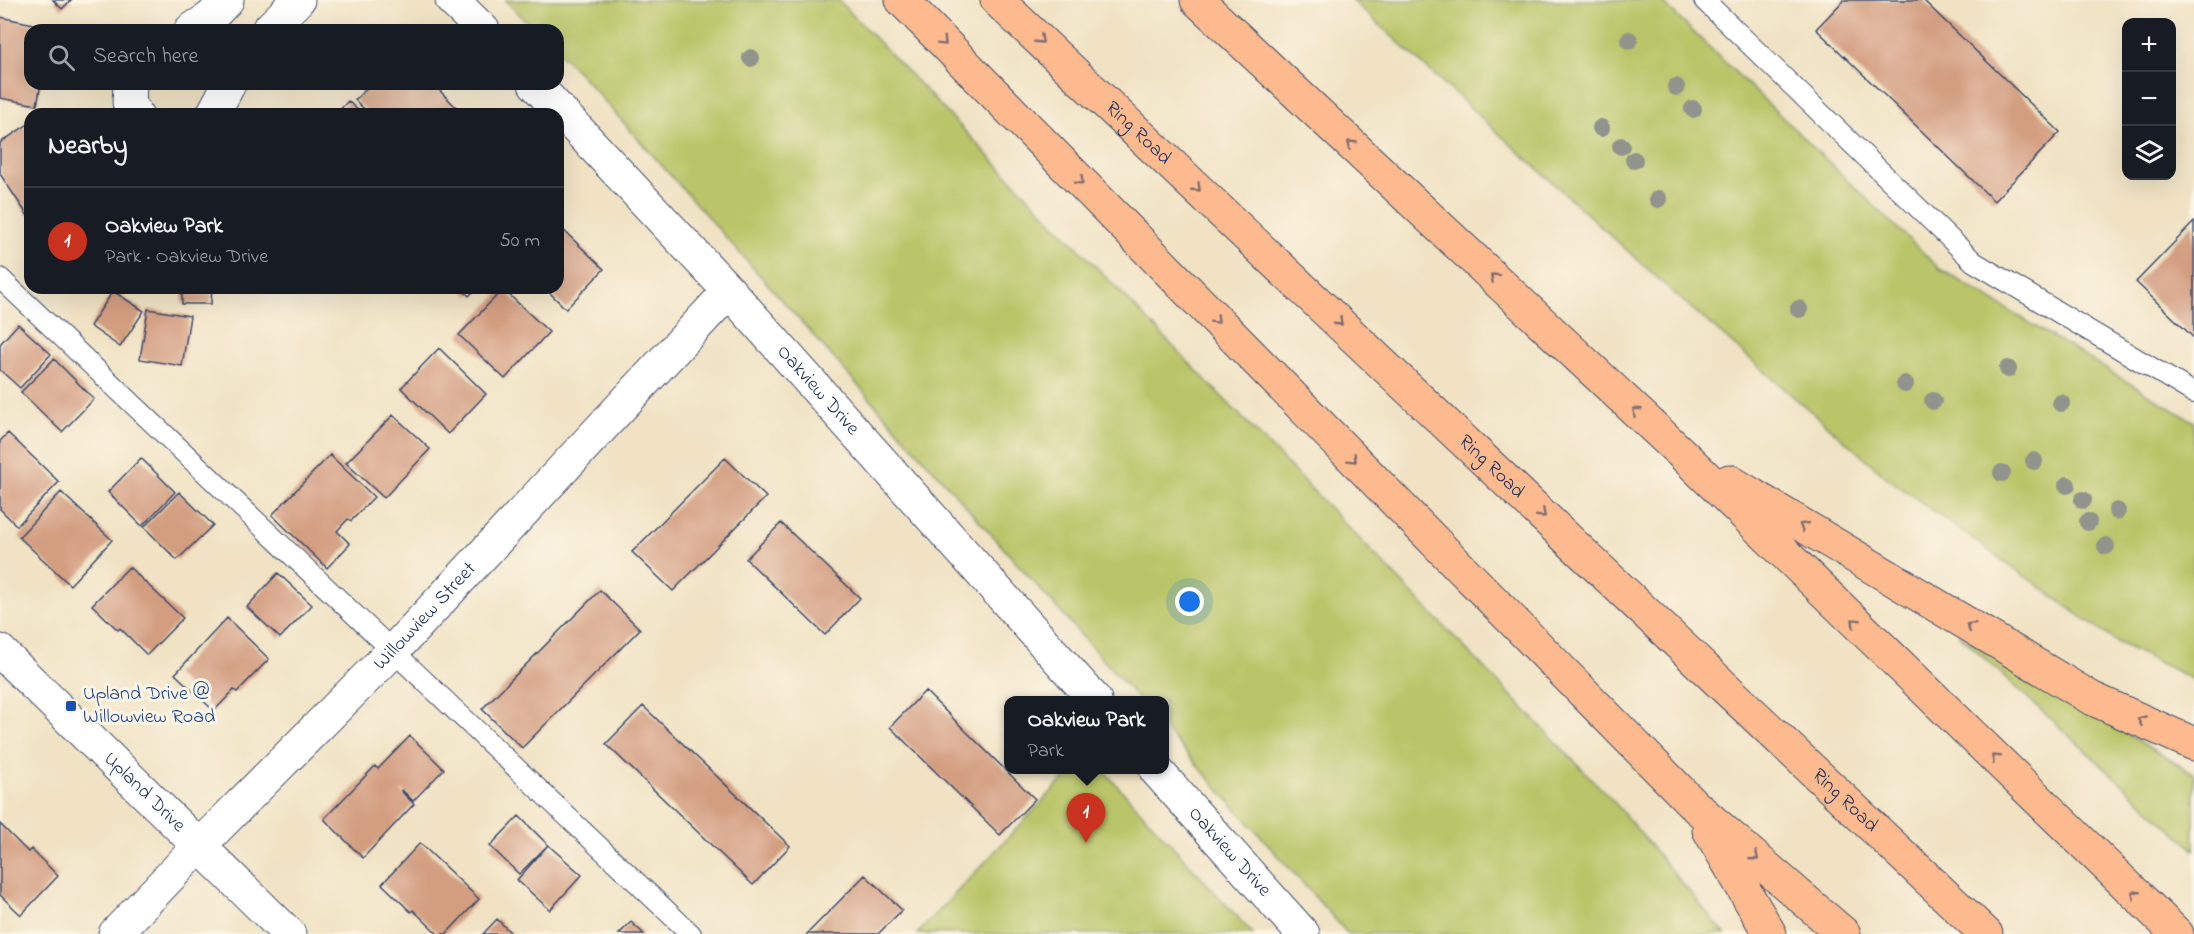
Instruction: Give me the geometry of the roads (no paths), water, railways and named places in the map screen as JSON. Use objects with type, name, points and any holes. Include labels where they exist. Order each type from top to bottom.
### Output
[{"type":"highway","points":[[902,0],[1695,806],[1844,934]]},
{"type":"highway","name":"Ring Road","points":[[997,0],[1986,934]]},
{"type":"highway","points":[[1197,0],[1679,451],[2177,934]]},
{"type":"highway","points":[[1679,451],[2091,698],[2194,744]]},
{"type":"highway","points":[[1695,806],[1770,934]]},
{"type":"street","points":[[200,24],[210,18],[227,0]]},
{"type":"street","points":[[274,24],[298,0]]},
{"type":"street","points":[[452,0],[477,24]]},
{"type":"street","points":[[130,90],[129,103],[132,108]]},
{"type":"street","points":[[216,108],[226,90]]},
{"type":"street","name":"Oakview Drive","points":[[541,90],[557,108]]},
{"type":"street","name":"Oakview Drive","points":[[564,115],[729,291],[1091,696]]},
{"type":"street","name":"Willowview Street","points":[[115,934],[393,651],[729,291]]},
{"type":"street","name":"Upland Drive","points":[[0,651],[289,934]]},
{"type":"street","name":"Oakview Drive","points":[[1160,774],[1303,934]]},
{"type":"lane","points":[[1704,0],[1974,262],[2194,393]]},
{"type":"lane","points":[[0,278],[691,934]]},
{"type":"place","name":"Upland Drive @ Willowview Road","points":[[71,706]]},
{"type":"place","name":"Oakview Park","points":[[1086,843]]}]
